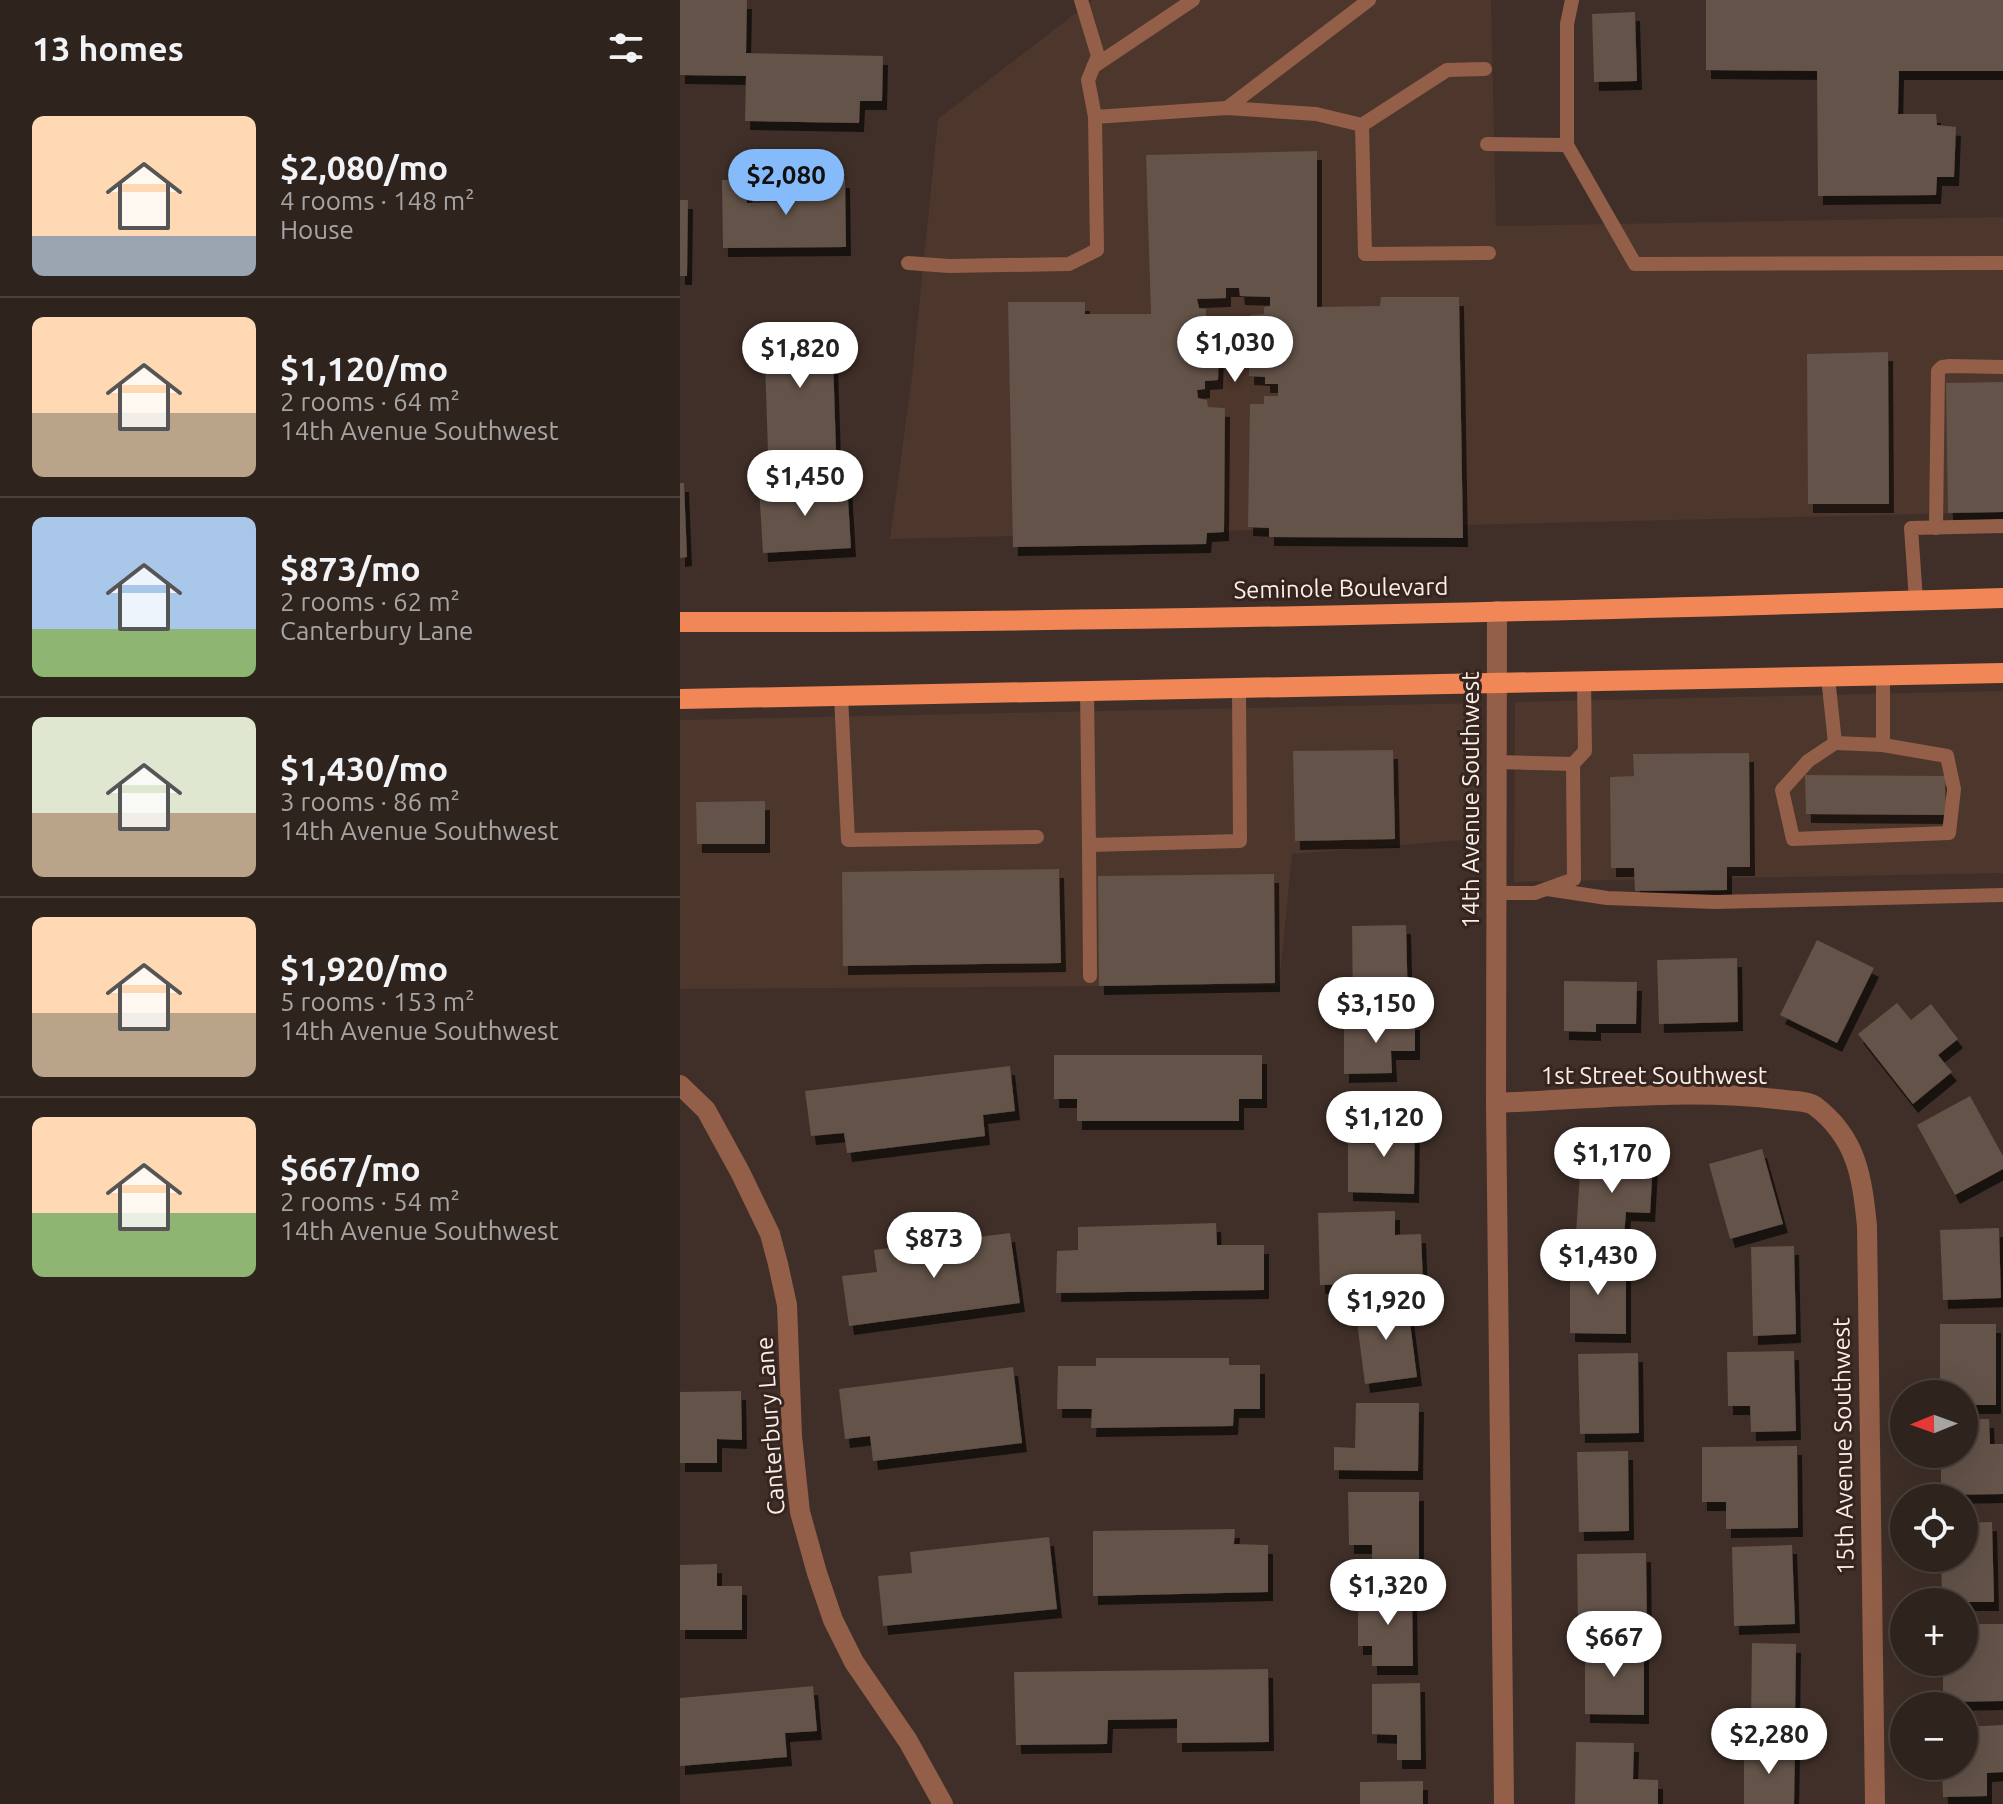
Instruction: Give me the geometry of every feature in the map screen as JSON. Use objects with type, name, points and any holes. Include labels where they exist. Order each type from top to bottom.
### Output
[{"type":"main road","name":"Seminole Boulevard","points":[[680,622],[913,622],[2003,598]]},
{"type":"main road","points":[[680,699],[2003,673]]},
{"type":"street","name":"14th Avenue Southwest","points":[[1497,611],[1496,1103],[1504,1804]]},
{"type":"street","name":"Canterbury Lane","points":[[680,1085],[706,1110],[734,1159],[770,1234],[787,1305],[792,1436],[800,1512],[833,1620],[854,1662],[908,1741],[943,1804]]},
{"type":"street","name":"1st Street Southwest","points":[[1496,1103],[1645,1097],[1757,1097],[1813,1104]]},
{"type":"street","name":"15th Avenue Southwest","points":[[1813,1104],[1844,1137],[1861,1174],[1867,1226],[1875,1804]]},
{"type":"lane","points":[[908,263],[949,266],[1069,264],[1097,250],[1095,117],[1088,80],[1098,56],[1081,0]]},
{"type":"lane","points":[[1093,67],[1193,0]]},
{"type":"lane","points":[[1227,108],[1369,0]]},
{"type":"lane","points":[[1572,0],[1567,24],[1567,145],[1635,264],[2003,263]]},
{"type":"lane","points":[[1095,117],[1227,108],[1316,114],[1362,125],[1447,70],[1485,69]]},
{"type":"lane","points":[[1362,125],[1365,254],[1489,253]]},
{"type":"lane","points":[[1487,144],[1567,145]]},
{"type":"lane","points":[[1936,528],[1938,371],[1942,367],[2003,367]]},
{"type":"lane","points":[[1916,600],[1911,528],[2003,526]]},
{"type":"lane","points":[[1883,675],[1883,745]]},
{"type":"lane","points":[[1828,677],[1835,743]]},
{"type":"lane","points":[[1496,893],[1535,893],[1574,879],[1573,764],[1585,751],[1584,682]]},
{"type":"lane","points":[[1089,845],[1240,841],[1239,689]]},
{"type":"lane","points":[[1087,692],[1090,976]]},
{"type":"lane","points":[[841,696],[848,840],[1037,837]]},
{"type":"lane","points":[[1835,743],[1883,745],[1947,756],[1954,789],[1949,833],[1793,839],[1782,790],[1808,761],[1835,743]]},
{"type":"lane","points":[[1496,762],[1573,764]]},
{"type":"lane","points":[[1547,889],[1607,898],[1715,902],[2003,895]]},
{"type":"shaded area","points":[[1093,0],[1491,0],[1496,226],[2003,217],[2003,512],[890,539],[912,377],[938,119]]},
{"type":"shaded area","points":[[2003,691],[2003,873],[1514,882],[1515,702]]},
{"type":"shaded area","points":[[1478,703],[1477,849],[1475,839],[1292,854],[1279,985],[680,989],[680,720]]},
{"type":"building","points":[[680,0],[747,0],[746,53],[883,56],[882,101],[860,101],[859,123],[745,121],[746,76],[680,75]]},
{"type":"building","points":[[1706,0],[2003,0],[2003,71],[1899,71],[1898,114],[1936,114],[1937,125],[1956,127],[1954,177],[1937,177],[1936,195],[1818,196],[1817,71],[1706,70]]},
{"type":"building","points":[[1635,12],[1637,81],[1594,82],[1592,14]]},
{"type":"building","points":[[1317,151],[1317,307],[1380,306],[1381,297],[1459,297],[1463,538],[1269,537],[1269,528],[1248,527],[1250,404],[1264,404],[1264,396],[1278,396],[1278,384],[1265,384],[1265,377],[1249,376],[1250,315],[1264,314],[1264,307],[1270,306],[1270,297],[1240,296],[1239,288],[1226,288],[1226,298],[1197,299],[1199,308],[1206,309],[1206,316],[1220,316],[1218,380],[1205,381],[1205,389],[1197,390],[1198,398],[1207,400],[1208,407],[1225,408],[1224,532],[1207,533],[1206,544],[1013,547],[1008,302],[1085,302],[1085,314],[1151,314],[1146,155]]},
{"type":"building","points":[[796,179],[845,179],[846,247],[723,248],[722,180],[747,180],[747,203],[796,202]]},
{"type":"building","points":[[680,200],[688,200],[687,276],[680,276]]},
{"type":"building","points":[[832,327],[836,451],[768,453],[764,329]]},
{"type":"building","points":[[1888,352],[1889,504],[1808,504],[1807,354]]},
{"type":"building","points":[[2003,382],[2003,512],[1948,513],[1946,383]]},
{"type":"building","points":[[847,482],[851,548],[763,553],[759,487]]},
{"type":"building","points":[[680,483],[684,483],[687,557],[680,558]]},
{"type":"building","points":[[1393,750],[1395,839],[1295,841],[1293,751]]},
{"type":"building","points":[[1749,753],[1750,867],[1727,867],[1727,890],[1635,891],[1634,868],[1611,868],[1610,777],[1634,776],[1633,754]]},
{"type":"building","points":[[1805,775],[1945,776],[1946,815],[1806,814]]},
{"type":"building","points":[[765,801],[765,844],[697,844],[696,802]]},
{"type":"building","points":[[1059,869],[1061,963],[843,966],[842,872]]},
{"type":"building","points":[[1274,874],[1275,983],[1099,986],[1098,876]]},
{"type":"building","points":[[1406,925],[1408,1006],[1353,1007],[1352,926]]},
{"type":"building","points":[[1817,940],[1874,968],[1837,1043],[1780,1015]]},
{"type":"building","points":[[1737,958],[1738,1022],[1659,1024],[1657,960]]},
{"type":"building","points":[[1564,981],[1637,982],[1636,1024],[1596,1024],[1596,1032],[1564,1031]]},
{"type":"building","points":[[1897,1003],[1911,1020],[1931,1004],[1958,1039],[1938,1055],[1952,1072],[1913,1104],[1858,1034]]},
{"type":"building","points":[[1344,1021],[1415,1021],[1415,1051],[1391,1051],[1392,1073],[1344,1074]]},
{"type":"building","points":[[1054,1055],[1262,1055],[1262,1099],[1239,1099],[1239,1121],[1077,1121],[1077,1099],[1054,1099]]},
{"type":"building","points":[[1010,1066],[1015,1111],[983,1115],[985,1136],[847,1153],[844,1133],[811,1136],[805,1091]]},
{"type":"building","points":[[1970,1096],[2003,1156],[2003,1169],[1955,1195],[1917,1125]]},
{"type":"building","points":[[1371,1119],[1415,1120],[1414,1194],[1348,1192],[1348,1143],[1371,1144]]},
{"type":"building","points":[[1762,1149],[1783,1224],[1730,1239],[1709,1164]]},
{"type":"building","points":[[1581,1158],[1653,1163],[1650,1213],[1626,1212],[1624,1237],[1576,1234]]},
{"type":"building","points":[[1395,1211],[1395,1235],[1421,1234],[1423,1282],[1320,1285],[1318,1213]]},
{"type":"building","points":[[1216,1223],[1217,1245],[1264,1245],[1264,1290],[1056,1293],[1057,1251],[1078,1250],[1078,1227]]},
{"type":"building","points":[[1999,1228],[2001,1298],[1943,1300],[1940,1230]]},
{"type":"building","points":[[1010,1233],[1020,1303],[849,1326],[842,1276],[877,1272],[874,1250]]},
{"type":"building","points":[[1794,1246],[1796,1334],[1753,1336],[1751,1247]]},
{"type":"building","points":[[1570,1260],[1626,1261],[1626,1334],[1570,1333]]},
{"type":"building","points":[[1407,1299],[1417,1377],[1365,1384],[1355,1306]]},
{"type":"building","points":[[1940,1324],[1996,1324],[1996,1405],[1978,1405],[1978,1380],[1940,1380]]},
{"type":"building","points":[[1794,1351],[1796,1431],[1751,1432],[1750,1406],[1728,1406],[1727,1352]]},
{"type":"building","points":[[1638,1353],[1639,1433],[1580,1434],[1578,1354]]},
{"type":"building","points":[[1096,1358],[1229,1358],[1229,1365],[1260,1365],[1260,1409],[1234,1409],[1233,1426],[1091,1428],[1092,1409],[1057,1409],[1058,1366],[1096,1366]]},
{"type":"building","points":[[1013,1367],[1022,1443],[873,1461],[870,1436],[845,1439],[839,1389]]},
{"type":"building","points":[[741,1391],[742,1440],[717,1439],[717,1463],[680,1463],[680,1392]]},
{"type":"building","points":[[1356,1403],[1419,1403],[1418,1471],[1334,1470],[1334,1447],[1355,1448]]},
{"type":"building","points":[[1978,1419],[1989,1419],[1990,1444],[2003,1444],[2003,1494],[1978,1494],[1978,1484],[1941,1484],[1941,1468],[1978,1468]]},
{"type":"building","points":[[1797,1446],[1798,1528],[1726,1529],[1726,1502],[1702,1502],[1702,1447]]},
{"type":"building","points":[[1628,1451],[1629,1531],[1579,1532],[1577,1452]]},
{"type":"building","points":[[1348,1492],[1419,1492],[1419,1571],[1372,1571],[1372,1545],[1349,1545]]},
{"type":"building","points":[[1978,1522],[1992,1522],[1994,1602],[1978,1602],[1978,1588],[1942,1588],[1941,1572],[1978,1572]]},
{"type":"building","points":[[1235,1529],[1234,1544],[1268,1545],[1268,1592],[1093,1596],[1093,1531]]},
{"type":"building","points":[[1049,1537],[1057,1609],[883,1626],[878,1576],[912,1573],[910,1552]]},
{"type":"building","points":[[1792,1545],[1795,1624],[1734,1626],[1732,1547]]},
{"type":"building","points":[[1646,1553],[1647,1630],[1578,1631],[1577,1554]]},
{"type":"building","points":[[717,1564],[717,1586],[742,1586],[742,1630],[680,1630],[680,1565]]},
{"type":"building","points":[[1370,1589],[1412,1589],[1413,1666],[1372,1666],[1372,1646],[1358,1646],[1358,1611],[1370,1611]]},
{"type":"building","points":[[1978,1624],[2003,1624],[2003,1701],[1978,1701],[1978,1692],[1943,1692],[1943,1676],[1978,1676]]},
{"type":"building","points":[[1585,1643],[1644,1644],[1644,1715],[1585,1714]]},
{"type":"building","points":[[1752,1643],[1796,1644],[1795,1719],[1751,1719]]},
{"type":"building","points":[[1268,1669],[1269,1742],[1177,1743],[1177,1719],[1108,1720],[1107,1744],[1016,1745],[1014,1672]]},
{"type":"building","points":[[1420,1683],[1421,1760],[1397,1760],[1397,1735],[1372,1734],[1372,1684]]},
{"type":"building","points":[[813,1686],[817,1731],[785,1733],[787,1757],[680,1766],[680,1698]]},
{"type":"building","points":[[2003,1725],[2003,1772],[1987,1773],[1987,1796],[1943,1797],[1942,1780],[1978,1780],[1978,1726]]},
{"type":"building","points":[[1576,1742],[1634,1743],[1633,1779],[1658,1780],[1658,1804],[1575,1804]]},
{"type":"building","points":[[1744,1748],[1795,1748],[1794,1804],[1744,1804]]},
{"type":"building","points":[[1423,1781],[1423,1804],[1360,1804],[1360,1782]]}]
